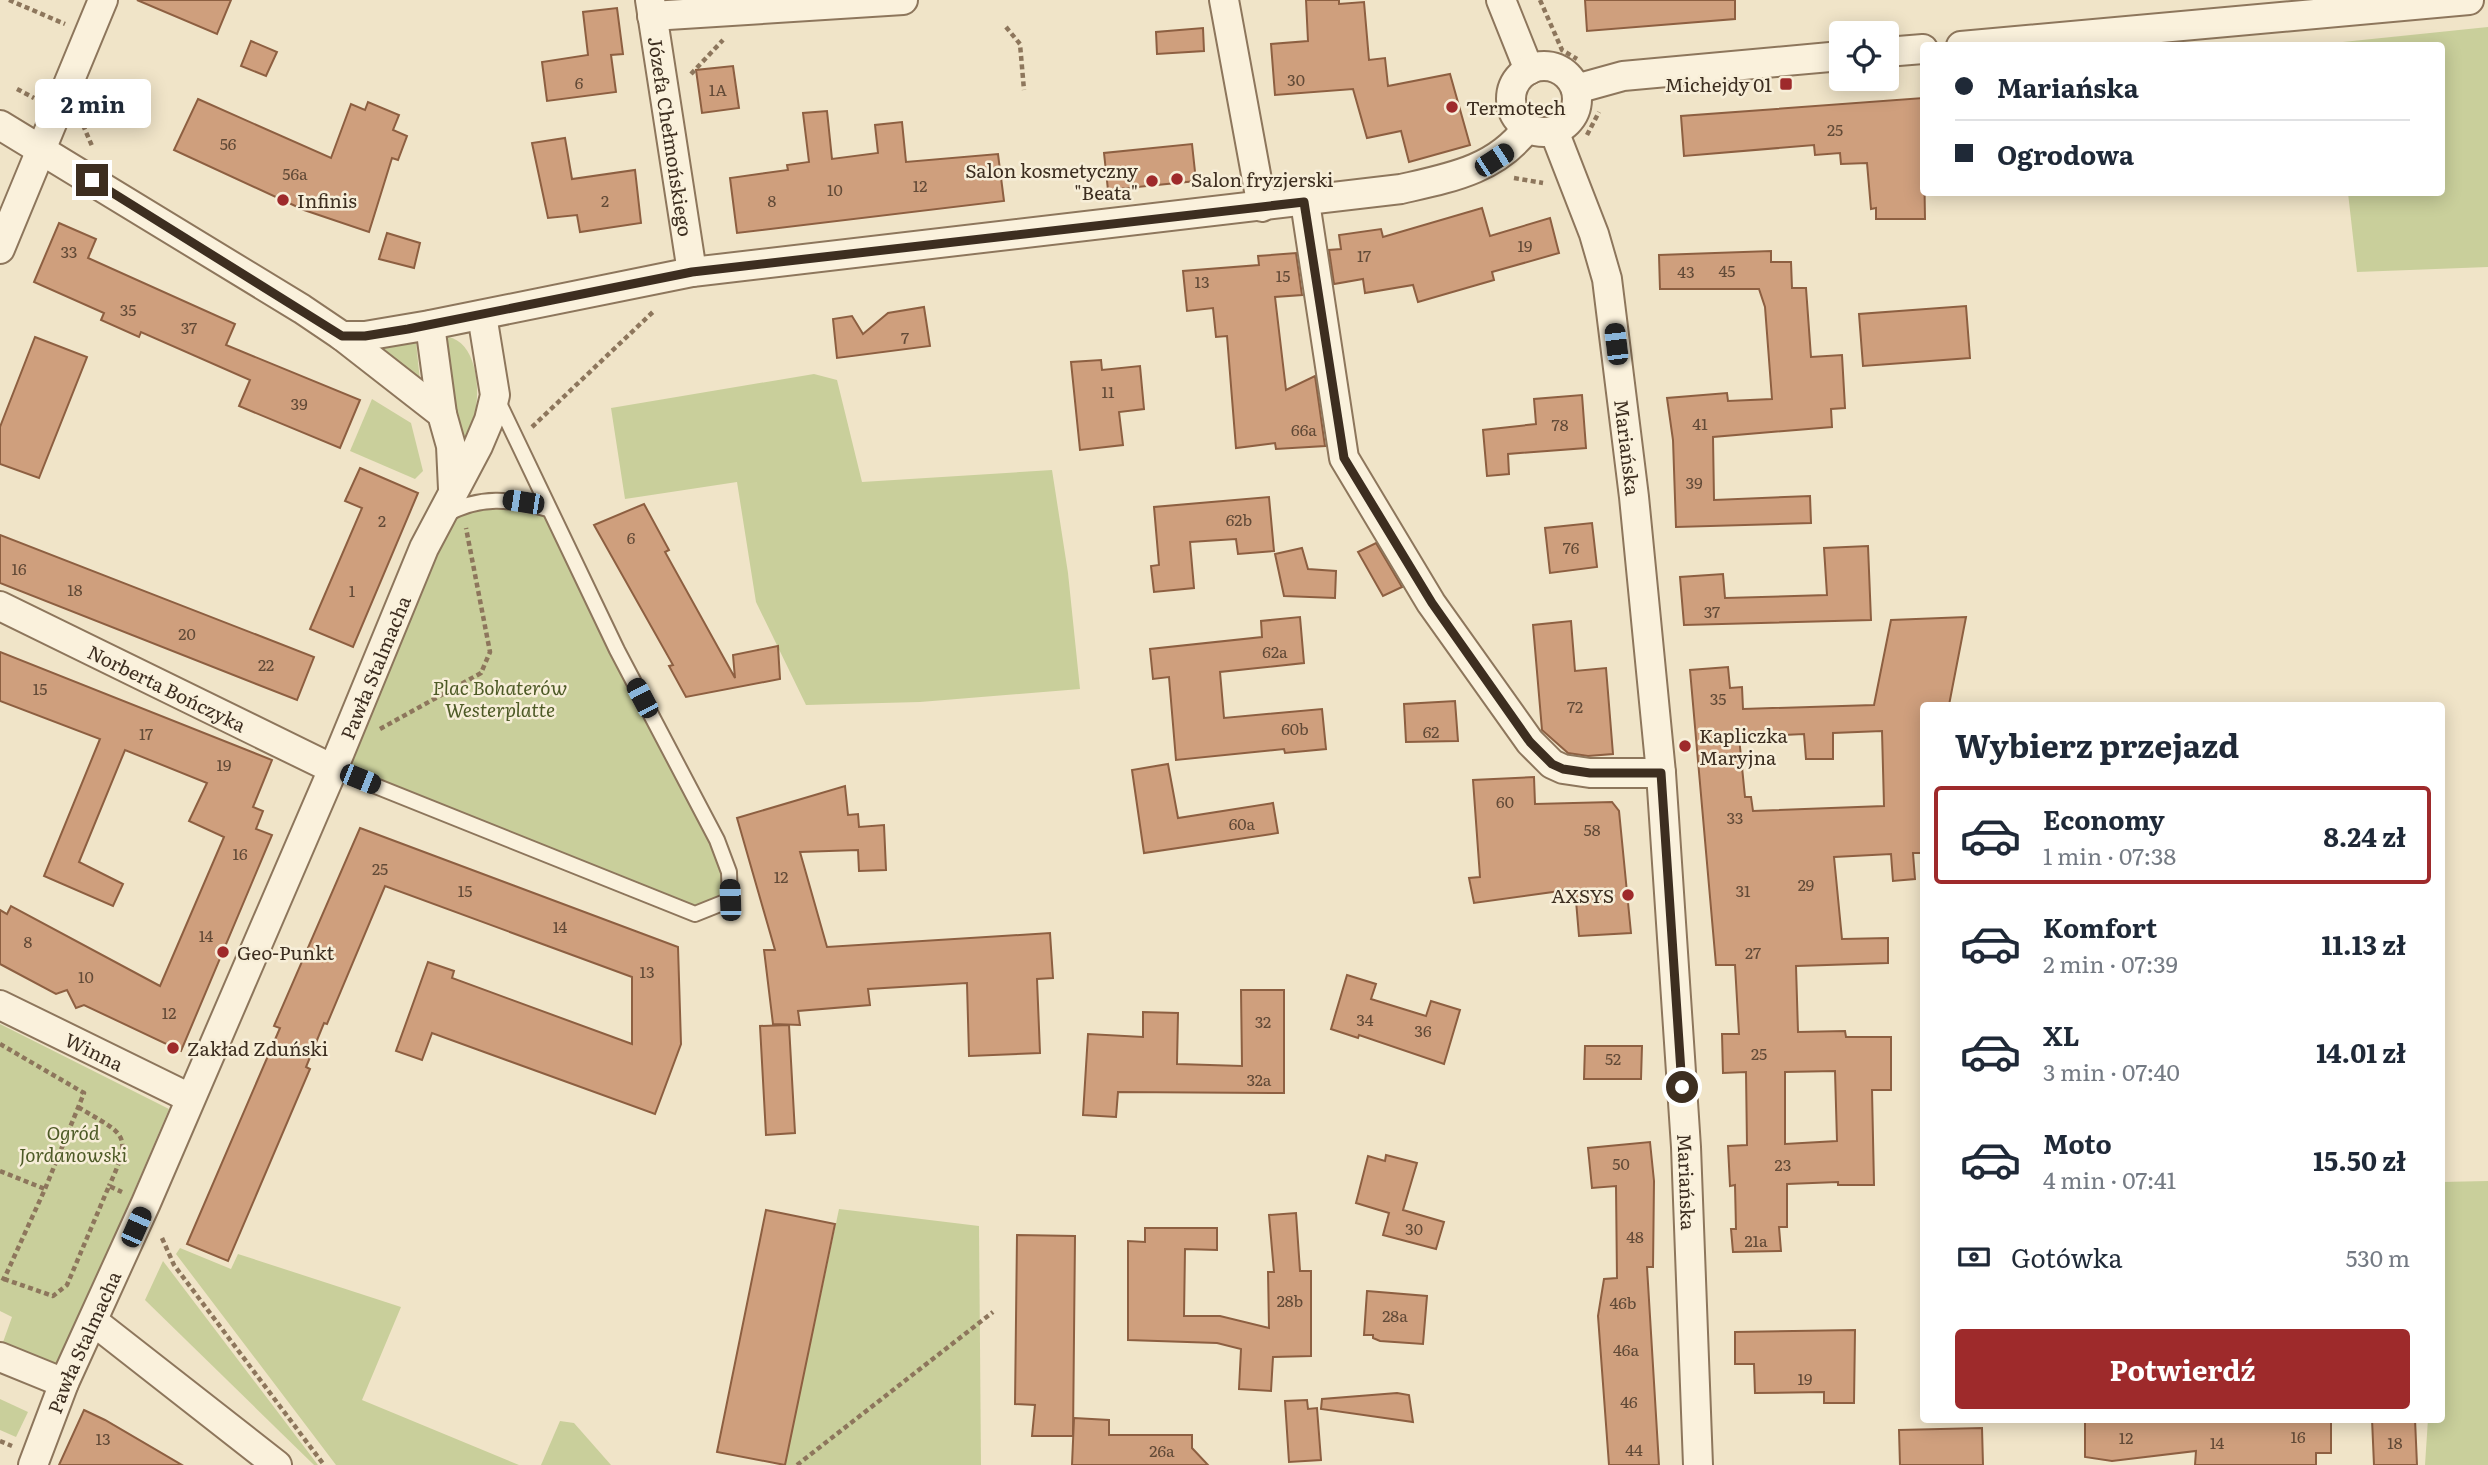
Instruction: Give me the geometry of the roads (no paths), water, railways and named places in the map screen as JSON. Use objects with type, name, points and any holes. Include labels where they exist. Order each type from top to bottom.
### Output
[{"type":"street","points":[[0,249],[103,0]]},
{"type":"street","points":[[651,8],[753,9],[794,3],[903,0]]},
{"type":"street","points":[[1224,0],[1262,207]]},
{"type":"street","points":[[1500,0],[1529,70]]},
{"type":"street","points":[[2005,42],[2469,0]]},
{"type":"street","name":"Józefa Chełmońskiego","points":[[651,8],[692,272]]},
{"type":"street","points":[[1899,51],[1920,49]]},
{"type":"street","points":[[1541,130],[1516,116],[1511,101],[1517,81],[1529,70],[1547,66],[1559,70],[1569,78],[1579,75],[1623,76],[1829,57]]},
{"type":"street","points":[[342,336],[365,336],[430,325],[692,272],[1401,189],[1481,168],[1541,130],[1572,117],[1578,100],[1579,75]]},
{"type":"street","points":[[0,125],[342,336],[442,414]]},
{"type":"street","name":"Mariańska","points":[[1541,130],[1594,234],[1607,279],[1634,497],[1661,773],[1686,1147],[1698,1465]]},
{"type":"street","points":[[1304,202],[1344,458],[1432,603],[1530,742],[1552,764],[1583,773],[1661,773]]},
{"type":"street","name":"Pawła Stalmacha","points":[[33,1465],[64,1384],[146,1203],[333,769],[436,521],[478,446],[495,394],[482,315]]},
{"type":"street","points":[[430,325],[442,414],[451,446],[453,489]]},
{"type":"street","name":"Norberta Bończyka","points":[[0,606],[333,769]]},
{"type":"street","name":"Winna","points":[[0,1005],[190,1098]]},
{"type":"street","points":[[93,1321],[276,1465]]},
{"type":"street","points":[[0,1357],[64,1384]]},
{"type":"lane","points":[[333,769],[695,914],[730,900],[729,872],[717,840],[617,650],[495,394]]},
{"type":"lane","points":[[436,521],[456,509],[484,500],[499,499],[548,509]]},
{"type":"place","name":"Michejdy 01","points":[[1786,84]]},
{"type":"place","name":"Termotech","points":[[1452,107]]},
{"type":"place","name":"Salon fryzjerski","points":[[1177,179]]},
{"type":"place","name":"Salon kosmetyczny \"Beata\"","points":[[1152,181]]},
{"type":"place","name":"Infinis","points":[[283,200]]},
{"type":"place","name":"Kapliczka Maryjna","points":[[1685,746]]},
{"type":"place","name":"AXSYS","points":[[1628,895]]},
{"type":"place","name":"Geo-Punkt","points":[[223,952]]},
{"type":"place","name":"Zakład Zduński","points":[[173,1048]]},
{"type":"park label","name":"Plac Bohaterów Westerplatte","points":[[500,698]]},
{"type":"park label","name":"Ogród Jordanowski","points":[[73,1143]]}]
